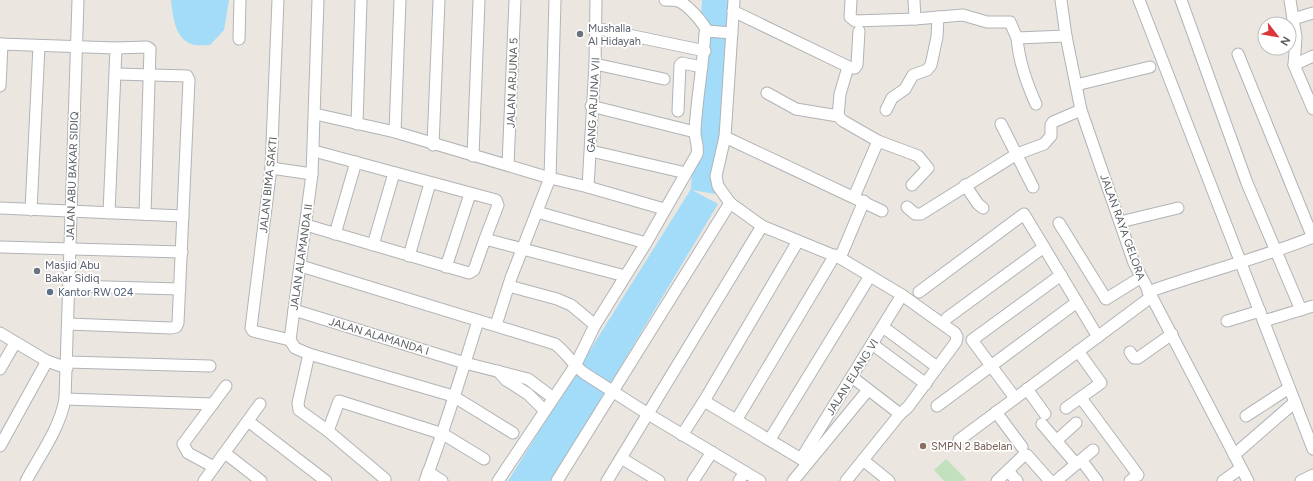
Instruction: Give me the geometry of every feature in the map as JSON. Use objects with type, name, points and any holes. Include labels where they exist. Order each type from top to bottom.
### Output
[{"type":"street","name":"JALAN ABU BAKAR SIDIQ","points":[[26,481],[64,410],[70,286],[70,211],[78,47],[78,0]]},
{"type":"street","points":[[239,39],[240,0]]},
{"type":"street","name":"JALAN BIMA SAKTI","points":[[278,0],[272,168],[251,328],[253,331],[290,340]]},
{"type":"street","name":"JALAN ALAMANDA II","points":[[290,340],[301,266],[314,151],[318,0]]},
{"type":"street","points":[[357,124],[361,0]]},
{"type":"street","points":[[395,132],[400,0]]},
{"type":"street","points":[[433,145],[439,0]]},
{"type":"street","points":[[473,156],[479,0]]},
{"type":"street","name":"JALAN ARJUNA 5","points":[[508,165],[515,0]]},
{"type":"street","points":[[496,325],[509,286],[550,178],[555,0]]},
{"type":"street","name":"GANG ARJUNA VII","points":[[588,187],[591,151],[591,106],[595,64],[596,0]]},
{"type":"street","points":[[665,0],[687,4],[701,20],[720,32]]},
{"type":"street","points":[[498,481],[552,397],[574,366],[595,325],[646,243],[664,209],[697,154],[698,146],[695,132],[705,51],[733,12],[734,0]]},
{"type":"street","points":[[851,0],[850,17],[855,21],[915,19],[963,15],[987,22],[1010,22],[1017,38],[1019,58],[1036,104]]},
{"type":"street","points":[[914,0],[915,19]]},
{"type":"street","name":"JALAN RAYA GELORA","points":[[1061,0],[1066,36],[1082,110],[1140,278],[1172,334],[1248,481]]},
{"type":"street","points":[[1138,0],[1242,262],[1313,449]]},
{"type":"street","points":[[1181,0],[1247,183],[1301,310]]},
{"type":"street","points":[[1290,0],[1293,16]]},
{"type":"street","points":[[733,12],[848,67],[855,68],[857,65],[859,31]]},
{"type":"street","points":[[1297,18],[1313,13]]},
{"type":"street","points":[[886,110],[892,98],[905,89],[913,76],[927,70],[931,65],[937,37],[938,17]]},
{"type":"street","points":[[595,28],[705,51]]},
{"type":"street","points":[[720,32],[724,137],[716,181],[730,203],[762,226],[837,256],[902,295],[957,336],[956,342],[926,384],[846,481]]},
{"type":"street","points":[[1017,38],[1066,36]]},
{"type":"street","points":[[0,86],[1,44],[116,48],[147,47],[150,49],[151,76],[145,214]]},
{"type":"street","points":[[31,210],[39,46]]},
{"type":"street","points":[[109,213],[117,74],[116,48]]},
{"type":"street","points":[[959,440],[1098,337],[1150,295],[1196,275],[1277,252],[1313,238],[1238,54]]},
{"type":"street","points":[[1295,56],[1294,65],[1312,104]]},
{"type":"street","points":[[1294,65],[1313,56]]},
{"type":"street","points":[[678,111],[680,65],[682,63],[702,67]]},
{"type":"street","points":[[595,64],[664,79]]},
{"type":"street","points":[[838,116],[840,94],[848,67]]},
{"type":"street","points":[[1076,85],[1150,67]]},
{"type":"street","points":[[68,324],[173,328],[178,322],[190,80],[187,76],[117,74]]},
{"type":"street","points":[[767,93],[796,109],[838,116],[878,141],[918,156],[928,168],[912,185]]},
{"type":"street","points":[[591,106],[695,132]]},
{"type":"street","points":[[907,207],[915,214],[921,214],[1017,154],[1044,144],[1051,136],[1051,125],[1053,122],[1082,110]]},
{"type":"street","points":[[315,114],[395,132],[433,145],[664,209]]},
{"type":"street","points":[[1001,124],[1033,187]]},
{"type":"street","points":[[724,137],[882,210]]},
{"type":"street","points":[[737,419],[837,256],[859,199],[878,141]]},
{"type":"street","points":[[306,225],[469,273],[472,272],[498,203],[496,200],[314,151]]},
{"type":"street","points":[[591,151],[686,173]]},
{"type":"street","points":[[335,234],[356,162]]},
{"type":"street","points":[[272,168],[312,174]]},
{"type":"street","points":[[373,245],[394,173]]},
{"type":"street","points":[[409,256],[430,183]]},
{"type":"street","points":[[966,185],[978,204],[983,208]]},
{"type":"street","points":[[446,267],[470,194]]},
{"type":"street","points":[[557,481],[614,392],[730,203]]},
{"type":"street","points":[[0,208],[183,216]]},
{"type":"street","points":[[1120,222],[1178,208]]},
{"type":"street","points":[[537,212],[646,243]]},
{"type":"street","points":[[919,292],[1024,214],[1098,337]]},
{"type":"street","points":[[1059,223],[1106,299],[1140,278]]},
{"type":"street","points":[[607,481],[762,226]]},
{"type":"street","points":[[485,240],[625,276]]},
{"type":"street","points":[[682,435],[704,401],[798,241]]},
{"type":"street","points":[[0,247],[182,252]]},
{"type":"street","points":[[947,318],[1044,247]]},
{"type":"street","points":[[301,266],[555,344],[561,349],[574,366],[584,373],[682,435],[712,452],[742,477],[760,481]]},
{"type":"street","points":[[1015,398],[972,340],[1061,275]]},
{"type":"street","points":[[770,439],[870,276]]},
{"type":"street","points":[[70,286],[180,289]]},
{"type":"street","points":[[509,286],[557,299],[571,305],[595,325]]},
{"type":"street","name":"JALAN ELANG VI","points":[[805,461],[852,377],[902,295]]},
{"type":"street","points":[[937,406],[1077,302]]},
{"type":"street","points":[[1226,321],[1301,310],[1313,306]]},
{"type":"street","name":"JALAN ALAMANDA I","points":[[294,310],[464,363],[528,379],[552,397]]},
{"type":"street","points":[[442,481],[426,476],[443,434],[453,396],[478,321]]},
{"type":"street","points":[[883,327],[937,367]]},
{"type":"street","points":[[0,333],[47,361],[67,365],[210,366]]},
{"type":"street","points":[[1130,352],[1134,358],[1138,358],[1172,334]]},
{"type":"street","points":[[290,340],[295,348],[309,354],[453,396],[513,433]]},
{"type":"street","points":[[0,369],[15,343]]},
{"type":"street","points":[[872,344],[926,384]]},
{"type":"street","points":[[1066,408],[1101,383],[1078,351]]},
{"type":"street","points":[[309,354],[297,406],[302,414],[328,431],[386,480]]},
{"type":"street","points":[[0,446],[47,361]]},
{"type":"street","points":[[498,371],[506,380],[528,394],[544,410]]},
{"type":"street","points":[[852,377],[900,414]]},
{"type":"street","points":[[214,467],[188,453],[183,446],[184,442],[226,386]]},
{"type":"street","points":[[1246,416],[1289,388]]},
{"type":"street","points":[[1027,389],[1056,441],[1097,481]]},
{"type":"street","points":[[793,481],[805,461],[868,390]]},
{"type":"street","points":[[1081,398],[1138,475],[1130,481]]},
{"type":"street","points":[[65,399],[213,404]]},
{"type":"street","points":[[328,431],[339,401],[443,434],[484,459]]},
{"type":"street","points":[[704,401],[737,419],[805,461]]},
{"type":"street","points":[[1234,455],[1295,402]]},
{"type":"street","points":[[204,481],[260,404]]},
{"type":"street","points":[[996,412],[1022,446]]},
{"type":"street","points":[[248,420],[326,481]]},
{"type":"street","points":[[1056,441],[1076,423]]},
{"type":"street","points":[[1056,481],[1081,465],[1093,450]]},
{"type":"street","points":[[693,481],[712,452]]},
{"type":"street","points":[[225,453],[261,481]]},
{"type":"street","points":[[997,481],[1021,456],[1027,455],[1050,481]]},
{"type":"street","points":[[621,458],[659,481]]},
{"type":"street","points":[[863,460],[889,481]]},
{"type":"street","points":[[1223,481],[1241,468]]},
{"type":"street","points":[[1008,471],[1016,481]]},
{"type":"street","points":[[1301,481],[1313,475]]},
{"type":"green space","points":[[946,459],[966,479],[964,481],[944,481],[934,470]]},
{"type":"water","points":[[171,0],[229,0],[224,30],[210,45],[191,44],[185,41],[175,25]]},
{"type":"water","points":[[702,0],[729,0],[715,194],[692,190],[718,204],[552,481],[508,481],[691,189]]},
{"type":"place","name":"Mushalla Al Hidayah","points":[[580,34]]},
{"type":"place","name":"Masjid Abu Bakar Sidiq","points":[[37,271]]},
{"type":"place","name":"Kantor RW 024","points":[[50,292]]},
{"type":"place","name":"SMPN 2 Babelan","points":[[923,446]]}]
